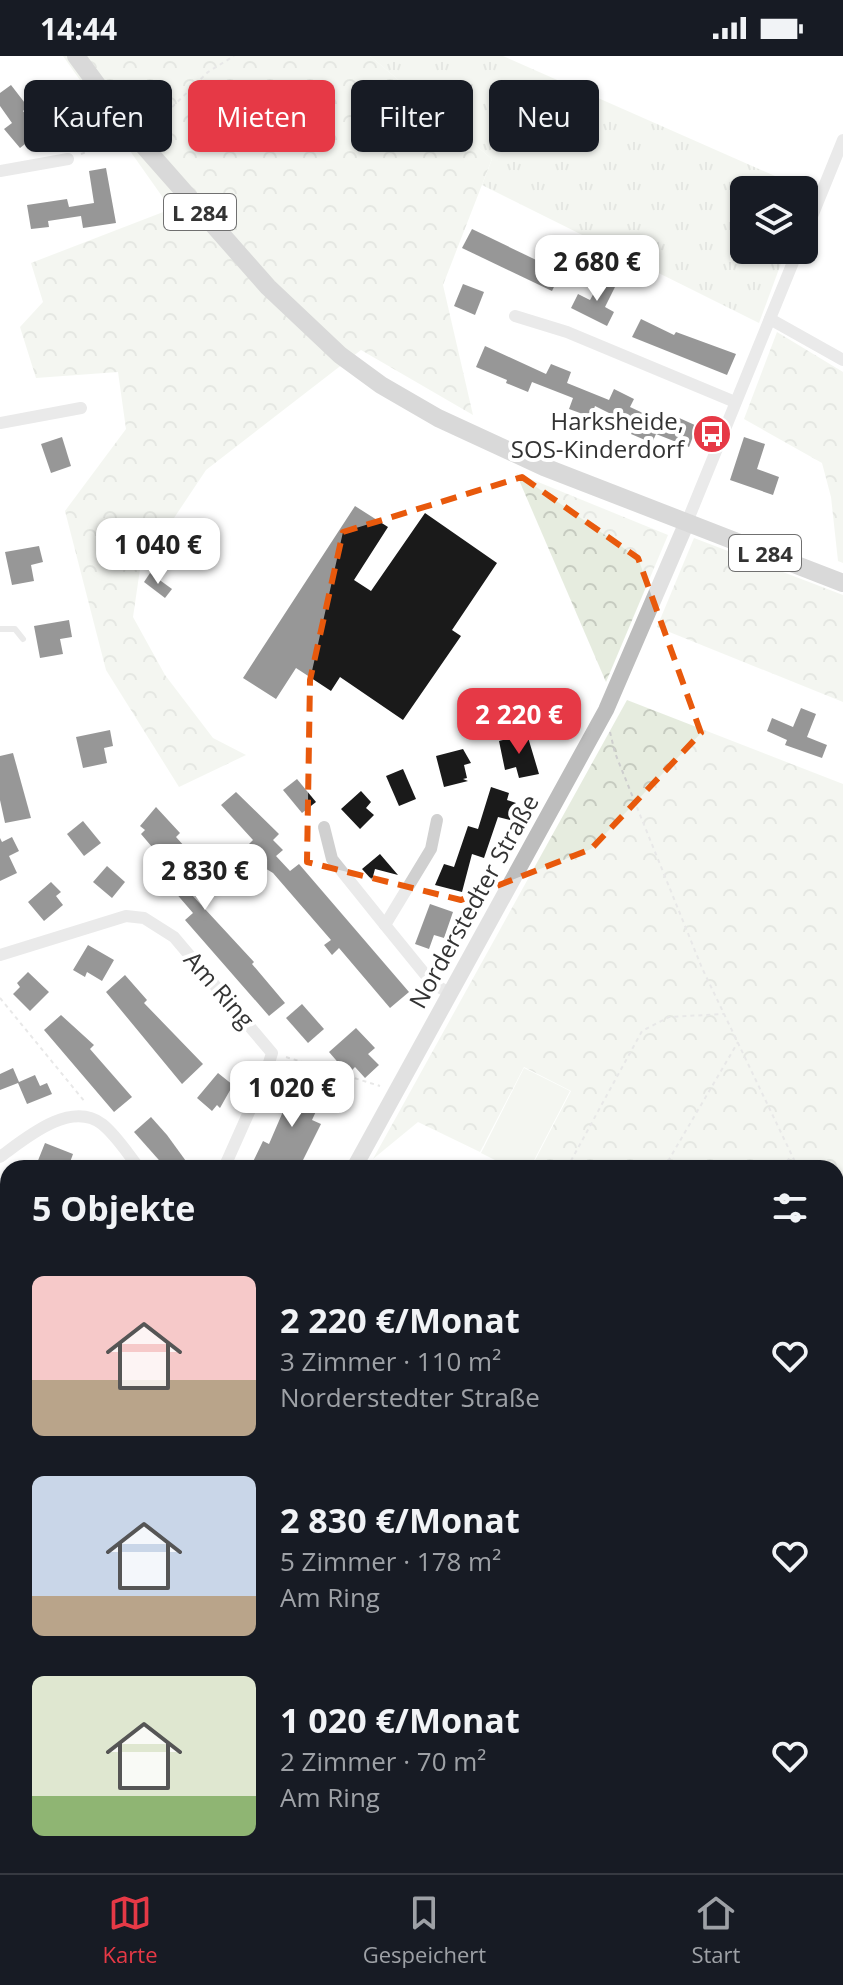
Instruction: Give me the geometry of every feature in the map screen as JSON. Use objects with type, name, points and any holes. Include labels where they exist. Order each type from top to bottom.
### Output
[{"type":"main road","name":"L 284","points":[[76,56],[96,80]]},
{"type":"main road","name":"L 284","points":[[156,152],[268,287],[340,355],[381,385],[438,418],[544,467],[843,583]]},
{"type":"street","points":[[818,202],[843,140]]},
{"type":"street","points":[[0,171],[68,159]]},
{"type":"street","points":[[687,522],[792,264]]},
{"type":"street","points":[[515,316],[567,332],[735,402]]},
{"type":"street","points":[[770,319],[843,360]]},
{"type":"street","points":[[0,423],[81,408]]},
{"type":"street","name":"Norderstedter Straße","points":[[358,1160],[606,710],[687,522]]},
{"type":"street","points":[[385,925],[431,849],[437,820]]},
{"type":"street","points":[[324,827],[332,859],[433,984],[450,993]]},
{"type":"street","name":"Am Ring","points":[[0,955],[126,916],[144,918],[174,937],[272,1053]]},
{"type":"street","points":[[227,1160],[272,1053]]},
{"type":"street","points":[[0,1157],[56,1122],[87,1116],[103,1125],[132,1160]]},
{"type":"lane","points":[[0,629],[15,629],[23,639]]},
{"type":"path","points":[[172,107],[208,72],[234,56]]},
{"type":"path","points":[[68,159],[86,152]]},
{"type":"path","points":[[606,710],[615,753],[702,968],[794,1160]]},
{"type":"path","points":[[0,998],[85,1101]]},
{"type":"path","points":[[571,1160],[642,1031],[669,1017],[724,1014]]},
{"type":"path","points":[[669,1160],[738,1042]]},
{"type":"path","points":[[272,1053],[396,1091]]},
{"type":"path","points":[[788,1160],[792,1155]]},
{"type":"path","points":[[0,1644],[0,1651]]},
{"type":"highlighted area","points":[[522,477],[638,558],[701,733],[591,849],[461,900],[307,862],[310,680],[343,532]]},
{"type":"green space","points":[[63,56],[370,56],[398,80],[351,80],[351,152],[473,152],[473,143],[492,159],[443,285],[473,415],[361,350],[206,470],[140,569],[133,617],[165,675],[213,738],[246,755],[179,787],[106,670],[65,511],[126,429],[118,372],[36,378],[20,327],[43,302],[31,263],[171,209],[131,152],[172,152],[172,80],[80,80]]},
{"type":"green space","points":[[370,56],[503,56],[557,80],[489,80],[489,152],[599,152],[599,98],[775,176],[730,176],[730,264],[781,264],[759,323],[482,185],[492,159],[473,143],[473,80],[398,80]]},
{"type":"green space","points":[[777,332],[843,372],[843,563],[838,561],[831,497],[822,463],[744,419]]},
{"type":"green space","points":[[516,473],[668,535],[606,682]]},
{"type":"green space","points":[[694,538],[843,595],[843,702],[657,627]]},
{"type":"green space","points":[[627,700],[843,784],[843,1160],[535,1160],[571,1091],[524,1067],[480,1152],[418,1122],[373,1159]]},
{"type":"green space","points":[[524,1068],[570,1091],[534,1160],[495,1160],[481,1153]]},
{"type":"building","points":[[11,85],[24,102],[24,145],[20,148],[4,129],[12,123],[0,106],[0,93]]},
{"type":"building","points":[[106,168],[116,223],[83,228],[81,216],[48,221],[49,227],[31,229],[27,205],[67,199],[69,207],[94,203],[89,171]]},
{"type":"building","points":[[472,229],[561,272],[552,291],[462,248]]},
{"type":"building","points":[[602,278],[616,285],[605,307],[614,312],[607,326],[571,308],[578,294],[590,300]]},
{"type":"building","points":[[463,284],[484,292],[475,315],[454,306]]},
{"type":"building","points":[[641,319],[674,335],[676,332],[736,354],[727,375],[632,337]]},
{"type":"building","points":[[485,346],[546,374],[551,364],[571,372],[567,383],[609,400],[614,389],[634,399],[630,407],[673,427],[677,417],[697,426],[689,447],[656,434],[652,443],[631,434],[635,426],[595,406],[591,417],[569,409],[573,398],[532,382],[528,392],[506,383],[507,380],[476,367]]},
{"type":"building","points":[[62,437],[71,466],[51,473],[41,444]]},
{"type":"building","points":[[744,437],[765,444],[757,469],[779,477],[773,495],[730,480]]},
{"type":"building","points":[[355,506],[388,527],[354,580],[371,591],[425,513],[497,563],[452,630],[461,636],[403,720],[340,677],[331,691],[296,668],[276,699],[243,678]]},
{"type":"building","points":[[39,546],[43,562],[31,565],[34,581],[12,585],[5,552]]},
{"type":"building","points":[[150,573],[172,589],[165,598],[144,582]]},
{"type":"building","points":[[69,620],[72,637],[60,639],[63,654],[40,658],[34,626]]},
{"type":"building","points":[[801,708],[816,714],[807,737],[827,745],[822,758],[785,745],[787,740],[767,731],[772,718],[793,727]]},
{"type":"building","points":[[110,730],[113,746],[104,748],[107,763],[83,768],[76,737]]},
{"type":"building","points":[[527,734],[539,774],[519,778],[516,767],[505,770],[499,741]]},
{"type":"building","points":[[463,749],[471,763],[464,765],[467,778],[463,779],[468,781],[444,787],[436,756]]},
{"type":"building","points":[[13,753],[31,818],[5,823],[0,800],[0,756]]},
{"type":"building","points":[[403,769],[416,799],[399,806],[386,776]]},
{"type":"building","points":[[297,779],[316,802],[302,813],[283,790]]},
{"type":"building","points":[[491,787],[509,793],[507,800],[516,803],[510,820],[498,817],[484,858],[472,854],[462,892],[435,885],[444,864],[454,867],[468,826],[478,829]]},
{"type":"building","points":[[361,791],[371,802],[366,808],[374,815],[360,829],[341,809]]},
{"type":"building","points":[[236,792],[279,834],[273,840],[283,850],[276,856],[290,871],[299,864],[409,992],[390,1008],[339,948],[332,955],[324,945],[331,940],[273,873],[263,867],[267,863],[249,844],[253,840],[221,805]]},
{"type":"building","points":[[156,807],[180,833],[176,837],[185,847],[179,852],[198,875],[195,878],[202,886],[192,895],[254,962],[252,964],[285,1003],[269,1016],[185,920],[193,913],[168,884],[174,879],[154,857],[158,854],[141,834],[145,830],[140,826]]},
{"type":"building","points":[[83,821],[101,843],[84,856],[67,834]]},
{"type":"building","points":[[12,837],[19,851],[9,856],[17,873],[0,881],[0,838],[2,842]]},
{"type":"building","points":[[380,854],[398,875],[375,869],[372,880],[362,869]]},
{"type":"building","points":[[107,866],[125,882],[112,898],[93,882]]},
{"type":"building","points":[[51,882],[61,892],[56,896],[63,905],[44,921],[28,902]]},
{"type":"building","points":[[430,904],[453,912],[444,938],[434,935],[429,949],[415,944]]},
{"type":"building","points":[[88,945],[114,960],[102,981],[87,972],[85,977],[73,970]]},
{"type":"building","points":[[28,972],[49,992],[30,1011],[13,994],[20,987],[17,983]]},
{"type":"building","points":[[125,975],[147,1000],[144,1003],[203,1064],[182,1084],[106,992]]},
{"type":"building","points":[[302,1004],[324,1029],[308,1043],[286,1018]]},
{"type":"building","points":[[61,1015],[94,1045],[90,1049],[132,1097],[114,1112],[44,1030]]},
{"type":"building","points":[[356,1028],[375,1048],[368,1054],[379,1065],[365,1078],[355,1067],[348,1074],[329,1052]]},
{"type":"building","points":[[13,1068],[19,1082],[35,1075],[40,1086],[47,1083],[52,1094],[27,1104],[18,1083],[0,1090],[0,1074]]},
{"type":"building","points":[[300,1072],[312,1077],[308,1087],[324,1094],[312,1120],[321,1124],[303,1160],[254,1160],[263,1141],[269,1144]]},
{"type":"building","points":[[218,1073],[233,1085],[220,1108],[217,1105],[212,1111],[197,1098]]},
{"type":"building","points":[[151,1117],[185,1160],[159,1160],[134,1132]]},
{"type":"building","points":[[45,1143],[73,1154],[71,1160],[38,1160]]},
{"type":"place","name":"Harksheide, SOS-Kinderdorf","points":[[712,434]]}]
